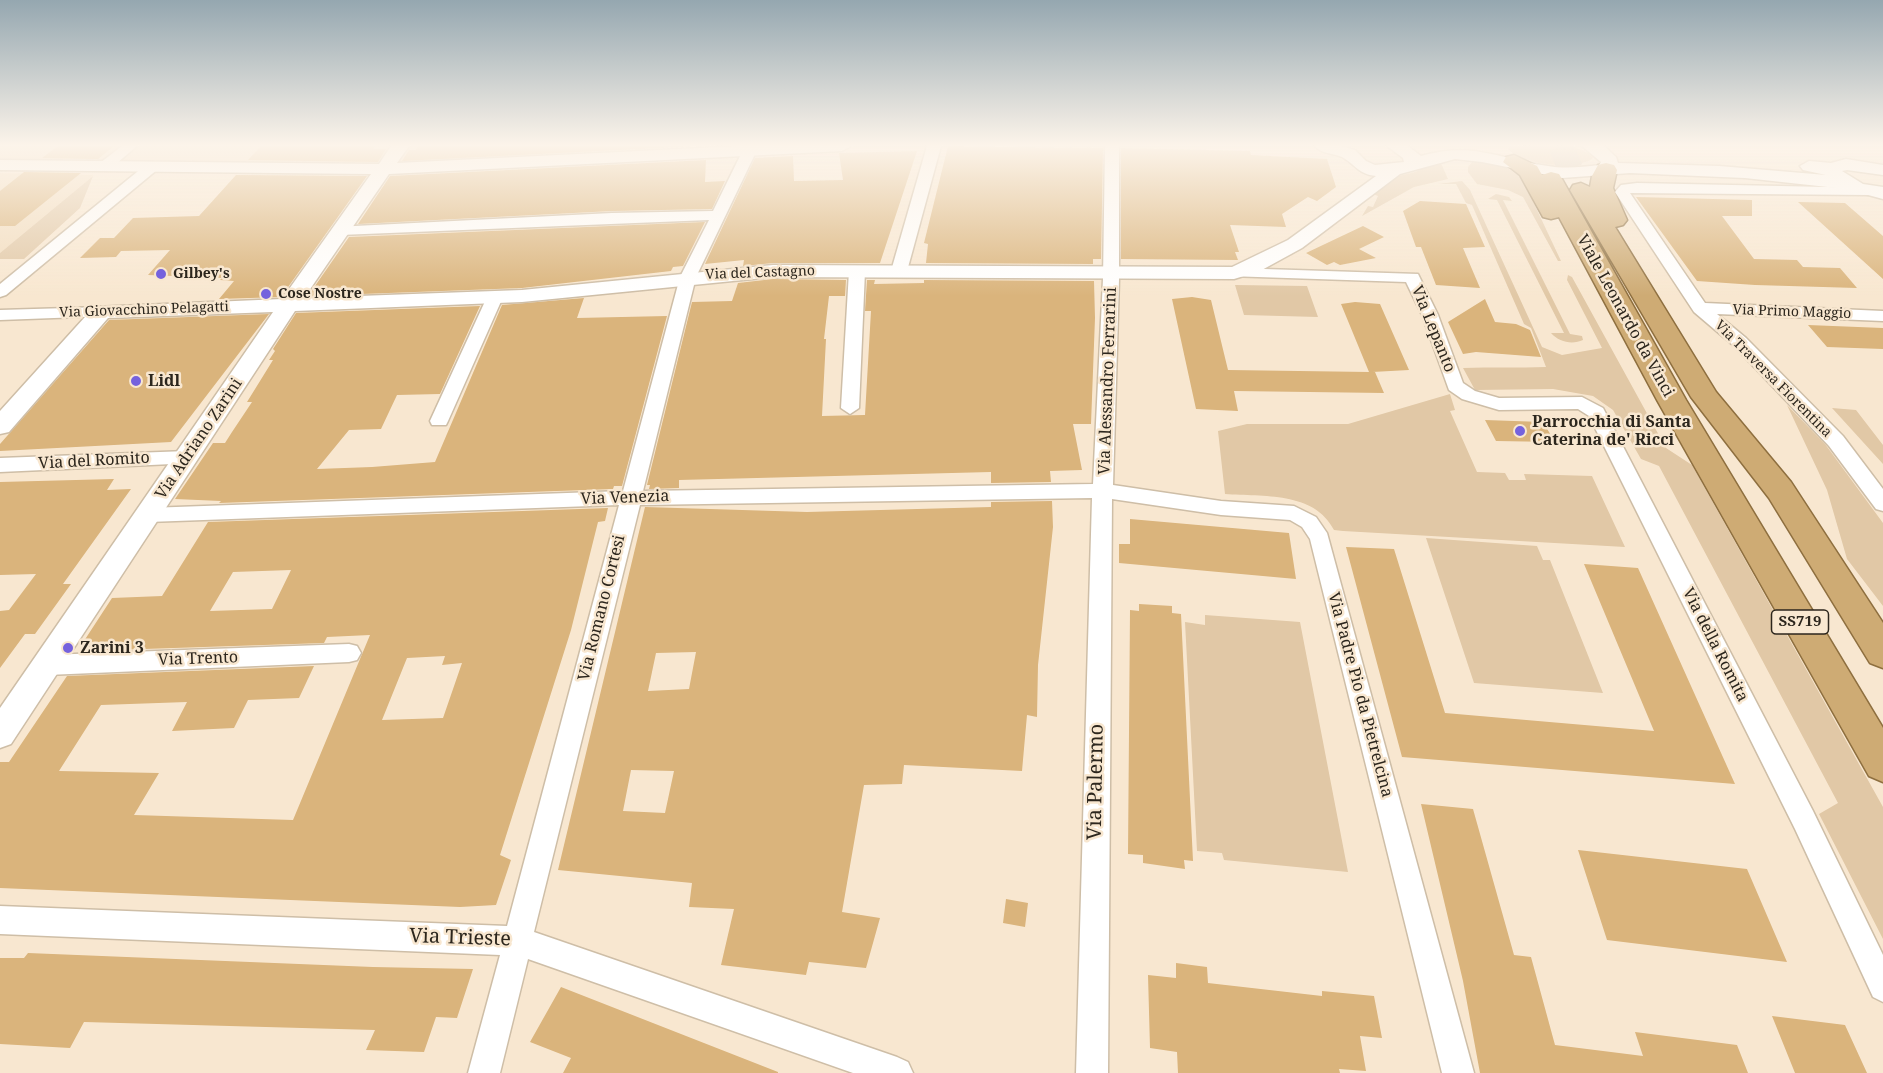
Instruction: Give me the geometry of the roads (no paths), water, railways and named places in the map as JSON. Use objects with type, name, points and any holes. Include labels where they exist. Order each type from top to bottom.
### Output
[{"type":"highway","points":[[1542,196],[1577,263],[1666,414],[1716,480]]},
{"type":"highway","name":"Viale Leonardo da Vinci","points":[[1570,196],[1600,274],[1716,480],[1883,764]]},
{"type":"highway","name":"Viale Leonardo da Vinci","points":[[1574,196],[1705,397],[1780,490],[1883,653]]},
{"type":"highway","points":[[1604,196],[1614,218],[1780,490],[1883,616]]},
{"type":"street","points":[[0,292],[116,196]]},
{"type":"street","name":"Via Adriano Zarini","points":[[0,734],[364,196]]},
{"type":"street","name":"Via Romano Cortesi","points":[[484,1073],[629,498],[688,277],[727,196]]},
{"type":"street","points":[[899,271],[920,196]]},
{"type":"street","name":"Via Alessandro Ferrarini","points":[[1103,491],[1112,196]]},
{"type":"street","points":[[1267,260],[1361,196]]},
{"type":"street","name":"Via Traversa Fiorentina","points":[[1624,196],[1700,308],[1740,342],[1836,441],[1883,504]]},
{"type":"street","points":[[340,230],[600,217],[718,215]]},
{"type":"street","name":"Via del Castagno","points":[[1234,273],[1267,260],[1273,267],[1299,276]]},
{"type":"street","name":"Via del Castagno","points":[[288,306],[582,291],[688,277],[773,271],[1234,273],[1412,277]]},
{"type":"street","points":[[850,408],[857,271]]},
{"type":"street","name":"Via Lepanto","points":[[1412,277],[1430,315],[1455,386],[1481,402]]},
{"type":"street","points":[[439,421],[495,297]]},
{"type":"street","name":"Via Giovacchino Pelagatti","points":[[0,315],[288,306]]},
{"type":"street","name":"Via Primo Maggio","points":[[1700,308],[1883,316]]},
{"type":"street","points":[[0,426],[102,312]]},
{"type":"street","name":"Via della Romita","points":[[1481,402],[1582,403],[1596,412],[1804,820],[1883,987]]},
{"type":"street","name":"Via del Romito","points":[[0,465],[187,458]]},
{"type":"street","name":"Via Venezia","points":[[148,515],[629,498],[1103,491]]},
{"type":"street","name":"Via Palermo","points":[[1092,1073],[1103,491]]},
{"type":"street","name":"Via Padre Pio da Pietrelcina","points":[[1103,491],[1221,508],[1294,513],[1309,522],[1320,538],[1458,1073]]},
{"type":"street","name":"Via Trento","points":[[47,665],[349,653]]},
{"type":"street","name":"Via Trieste","points":[[0,920],[519,941],[897,1073]]},
{"type":"place","name":"Gilbey's","points":[[161,274]]},
{"type":"place","name":"Cose Nostre","points":[[266,294]]},
{"type":"place","name":"Lidl","points":[[136,381]]},
{"type":"place","name":"Parrocchia di Santa Caterina de' Ricci","points":[[1520,431]]},
{"type":"place","name":"Zarini 3","points":[[68,648]]}]
